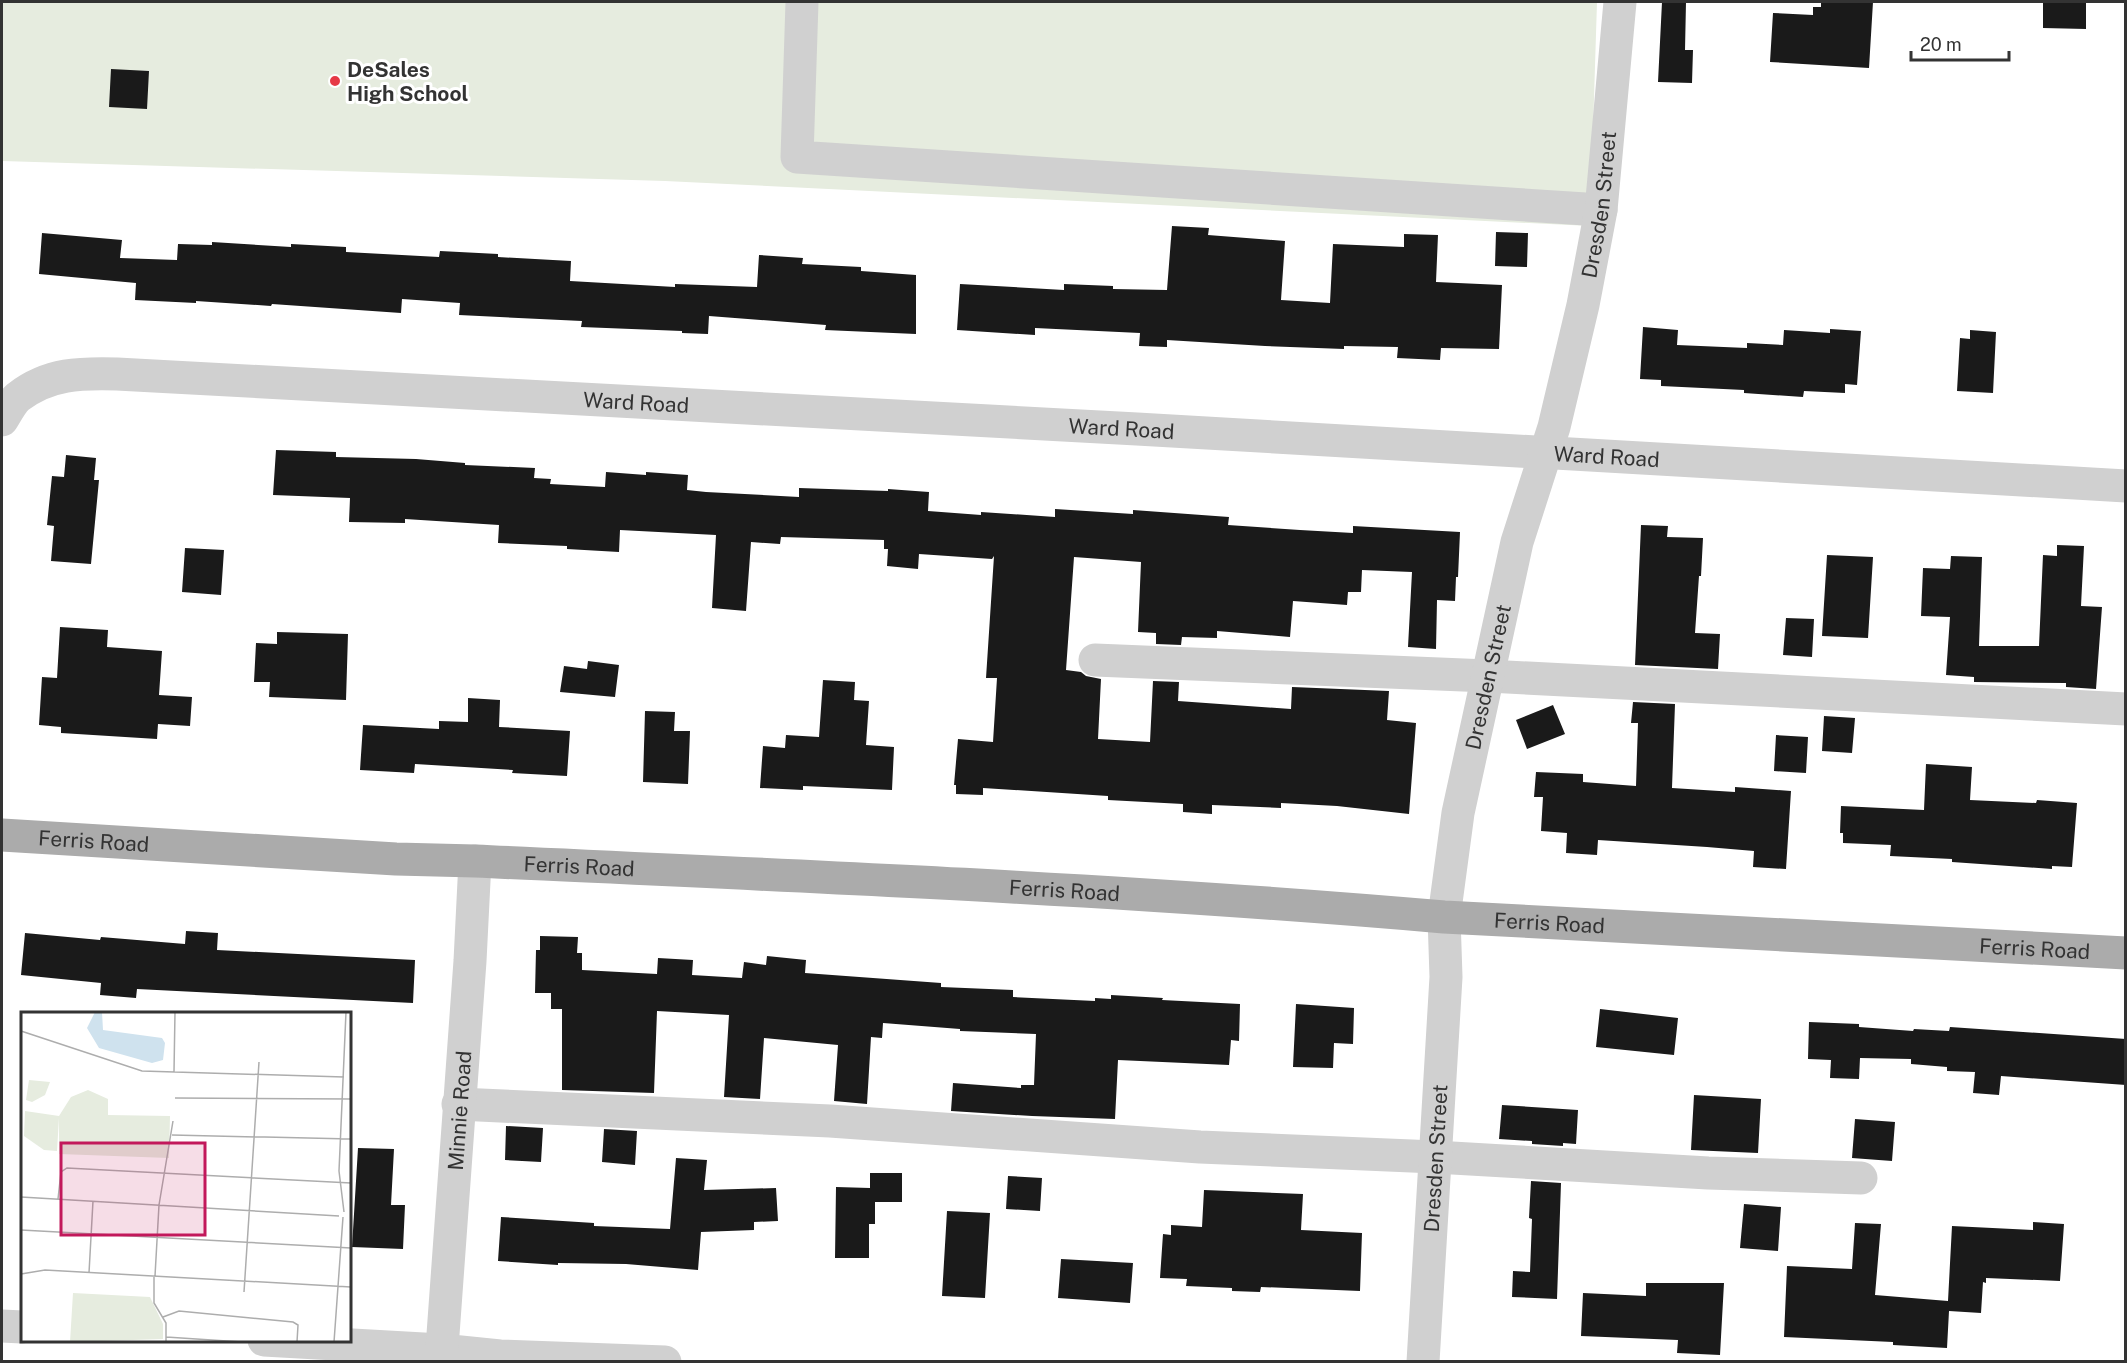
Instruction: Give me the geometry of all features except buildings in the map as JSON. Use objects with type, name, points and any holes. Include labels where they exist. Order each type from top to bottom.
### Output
[{"type":"main road","name":"Ferris Road","points":[[2,834],[396,859],[1049,889],[1444,917],[2126,953]]},
{"type":"street","points":[[802,2],[797,156],[1601,210]]},
{"type":"street","name":"Dresden Street","points":[[1423,1362],[1446,977],[1444,917],[1458,813],[1517,542],[1554,427],[1581,316],[1601,210],[1620,2]]},
{"type":"street","name":"Ward Road","points":[[2,420],[17,398],[50,378],[88,373],[1149,430],[2126,486]]},
{"type":"street","points":[[1095,660],[1488,676],[2126,709]]},
{"type":"street","name":"Minnie Road","points":[[441,1356],[476,861]]},
{"type":"street","points":[[458,1104],[830,1121],[1200,1147],[1435,1157],[1708,1173],[1861,1178]]},
{"type":"street","points":[[2,1326],[21,1327]]},
{"type":"street","points":[[276,1342],[441,1356],[665,1362]]},
{"type":"shaded area","points":[[2,2],[1597,2],[1590,226],[665,181],[2,161]]},
{"type":"place","name":"DeSales High School","points":[[335,81]]}]
